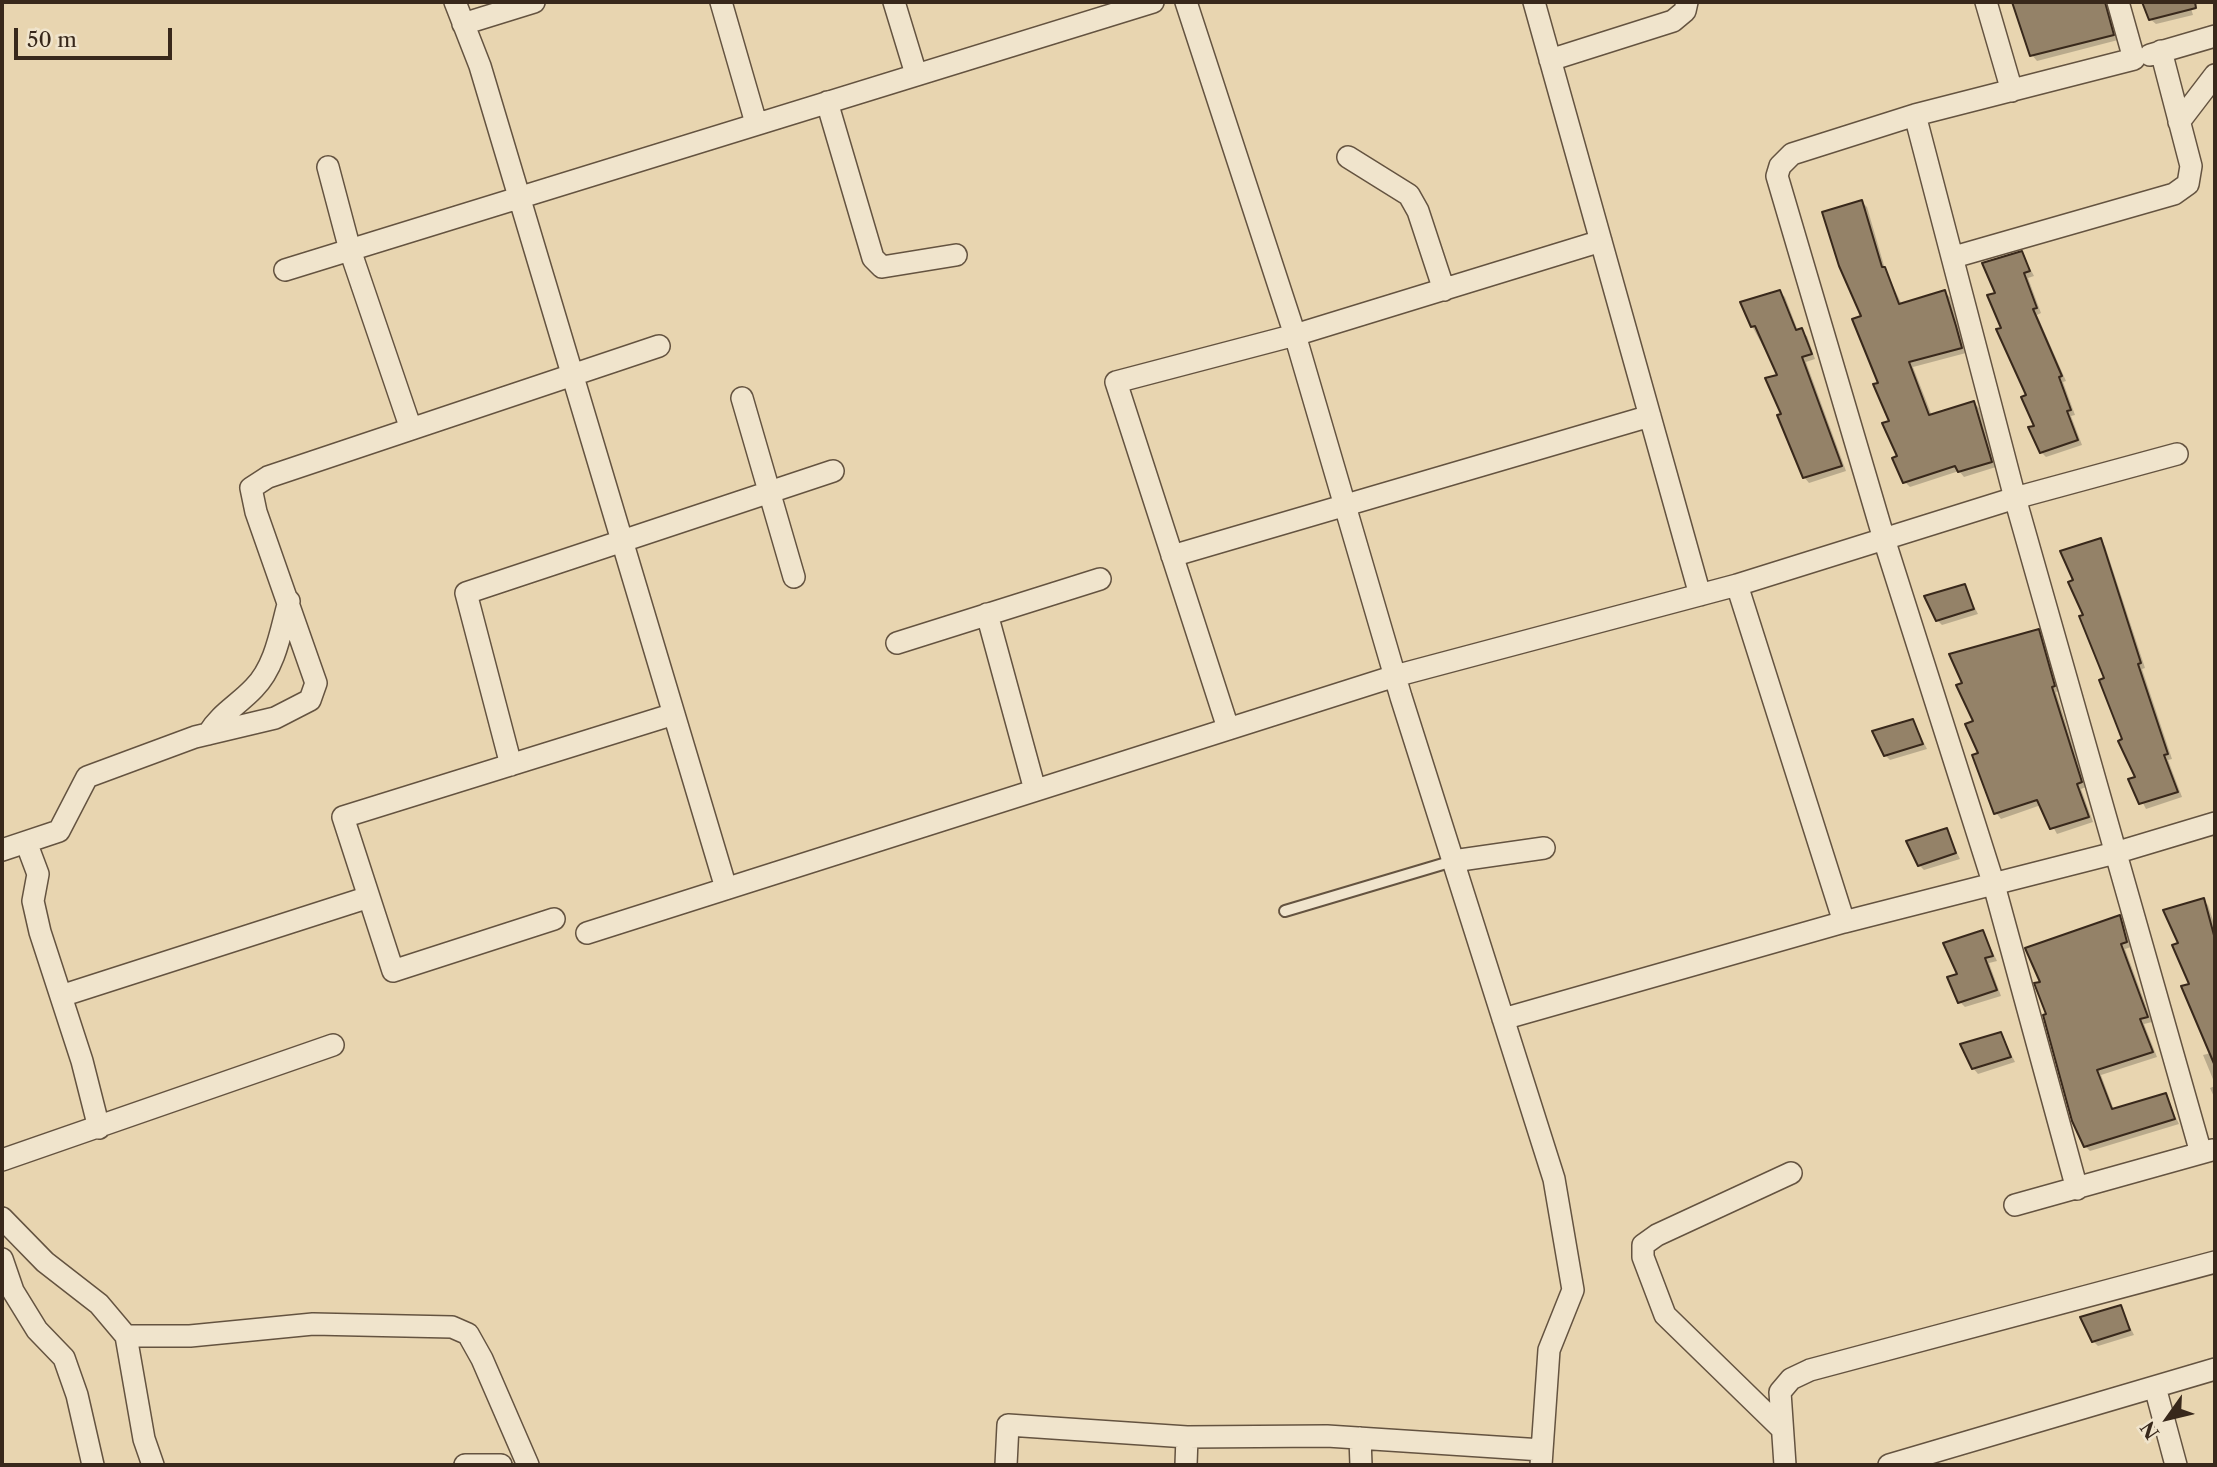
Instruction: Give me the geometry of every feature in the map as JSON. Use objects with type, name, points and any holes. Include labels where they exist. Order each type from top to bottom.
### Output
[{"type":"street","points":[[455,2],[480,66],[726,888]]},
{"type":"street","points":[[463,24],[534,2]]},
{"type":"street","points":[[721,2],[756,123]]},
{"type":"street","points":[[894,2],[916,74]]},
{"type":"street","points":[[285,270],[1153,2]]},
{"type":"street","points":[[1006,1465],[1008,1425],[1187,1437],[1360,1438],[1541,1457],[1549,1350],[1573,1290],[1554,1179],[1395,676],[1295,335],[1186,2]]},
{"type":"street","points":[[1534,2],[1700,595]]},
{"type":"street","points":[[1550,60],[1673,21],[1685,11],[1687,2]]},
{"type":"street","points":[[1986,2],[2012,92]]},
{"type":"street","points":[[2118,2],[2134,59]]},
{"type":"street","points":[[2077,1189],[1994,885],[1884,539],[1777,176],[1780,166],[1792,154],[1915,115],[2012,92],[2215,36]]},
{"type":"street","points":[[1954,257],[2182,189],[2191,176],[2191,166],[2161,51]]},
{"type":"street","points":[[2179,122],[2215,75]]},
{"type":"street","points":[[827,102],[873,258],[882,267],[895,267],[956,255]]},
{"type":"street","points":[[1915,115],[2015,498],[2115,853],[2208,1151],[2015,1205]]},
{"type":"street","points":[[1348,157],[1409,195],[1418,211],[1444,290]]},
{"type":"street","points":[[328,167],[350,250],[411,429]]},
{"type":"street","points":[[1228,728],[1115,382],[1295,335],[1601,241]]},
{"type":"street","points":[[2,850],[59,831],[87,777],[208,734],[275,719],[310,700],[316,683],[256,512],[251,488],[268,477],[659,346]]},
{"type":"street","points":[[743,398],[794,578]]},
{"type":"street","points":[[1172,556],[1650,416]]},
{"type":"street","points":[[587,933],[1395,676],[1737,585],[2015,498],[2177,454]]},
{"type":"street","points":[[511,765],[466,593],[834,471]]},
{"type":"street","points":[[897,643],[1100,579]]},
{"type":"street","points":[[1737,585],[1844,922]]},
{"type":"street","points":[[208,734],[217,719],[256,687],[273,657],[289,601]]},
{"type":"street","points":[[987,614],[1035,790]]},
{"type":"street","points":[[554,919],[393,971],[343,817],[674,714]]},
{"type":"street","points":[[1503,1019],[1844,922],[2115,853],[2215,823]]},
{"type":"street","points":[[26,842],[38,874],[33,901],[99,1128]]},
{"type":"street","points":[[1453,861],[1545,848]]},
{"type":"street","points":[[61,996],[369,897]]},
{"type":"street","points":[[2,1160],[333,1045]]},
{"type":"street","points":[[1781,1427],[1665,1315],[1643,1258],[1643,1245],[1791,1173]]},
{"type":"street","points":[[2,1218],[45,1262],[99,1304],[126,1336],[144,1439],[153,1465]]},
{"type":"street","points":[[2,1259],[13,1291],[37,1330],[64,1358],[77,1395],[93,1465]]},
{"type":"street","points":[[1785,1465],[1780,1392],[1791,1379],[1810,1370],[2215,1262]]},
{"type":"street","points":[[126,1336],[190,1336],[313,1324],[452,1327],[468,1334],[482,1359],[528,1465]]},
{"type":"street","points":[[1889,1465],[2215,1370]]},
{"type":"street","points":[[2155,1387],[2176,1465]]},
{"type":"street","points":[[1186,1465],[1187,1437]]},
{"type":"street","points":[[1360,1438],[1361,1465]]},
{"type":"street","points":[[465,1465],[501,1465]]},
{"type":"lane","points":[[1285,911],[1453,861]]},
{"type":"building","points":[[2012,2],[2105,2],[2114,35],[2030,56]]},
{"type":"building","points":[[2142,2],[2195,2],[2196,8],[2149,20]]},
{"type":"building","points":[[1862,200],[1882,267],[1885,267],[1899,304],[1945,290],[1962,348],[1909,362],[1929,415],[1974,401],[1992,462],[1958,472],[1955,466],[1903,483],[1892,458],[1897,456],[1882,423],[1889,421],[1873,384],[1878,383],[1852,319],[1861,316],[1839,266],[1822,212]]},
{"type":"building","points":[[2022,251],[2030,271],[2024,273],[2037,308],[2033,309],[2062,376],[2059,377],[2071,410],[2067,411],[2078,440],[2040,453],[2028,427],[2034,426],[2021,397],[2026,395],[1996,329],[2001,328],[1987,295],[1995,293],[1982,263]]},
{"type":"building","points":[[1780,290],[1796,330],[1802,328],[1812,354],[1802,357],[1842,466],[1803,478],[1777,415],[1781,414],[1765,378],[1777,375],[1755,326],[1751,327],[1740,302]]},
{"type":"building","points":[[2101,538],[2168,754],[2164,755],[2178,792],[2139,804],[2128,779],[2135,777],[2118,741],[2122,739],[2099,680],[2104,678],[2079,616],[2083,615],[2068,582],[2073,580],[2060,551]]},
{"type":"building","points":[[1965,584],[1974,609],[1936,621],[1924,596]]},
{"type":"building","points":[[2039,629],[2055,686],[2052,687],[2082,782],[2077,784],[2089,817],[2050,829],[2037,800],[1994,814],[1972,755],[1978,753],[1965,724],[1973,721],[1956,685],[1962,683],[1949,654]]},
{"type":"building","points":[[1913,719],[1923,744],[1884,756],[1872,731]]},
{"type":"building","points":[[1947,828],[1956,853],[1918,866],[1906,841]]},
{"type":"building","points":[[2204,898],[2215,939],[2215,1066],[2181,986],[2189,984],[2172,945],[2178,943],[2163,910]]},
{"type":"building","points":[[2120,915],[2127,942],[2121,944],[2148,1017],[2140,1019],[2153,1052],[2097,1070],[2112,1109],[2166,1093],[2175,1119],[2084,1147],[2072,1121],[2043,1015],[2046,1014],[2034,983],[2040,982],[2025,948]]},
{"type":"building","points":[[1983,930],[1993,956],[1985,958],[1997,990],[1958,1003],[1947,977],[1957,974],[1943,943]]},
{"type":"building","points":[[2001,1032],[2011,1057],[1972,1069],[1960,1044]]},
{"type":"building","points":[[2121,1305],[2130,1330],[2092,1342],[2080,1317]]}]
